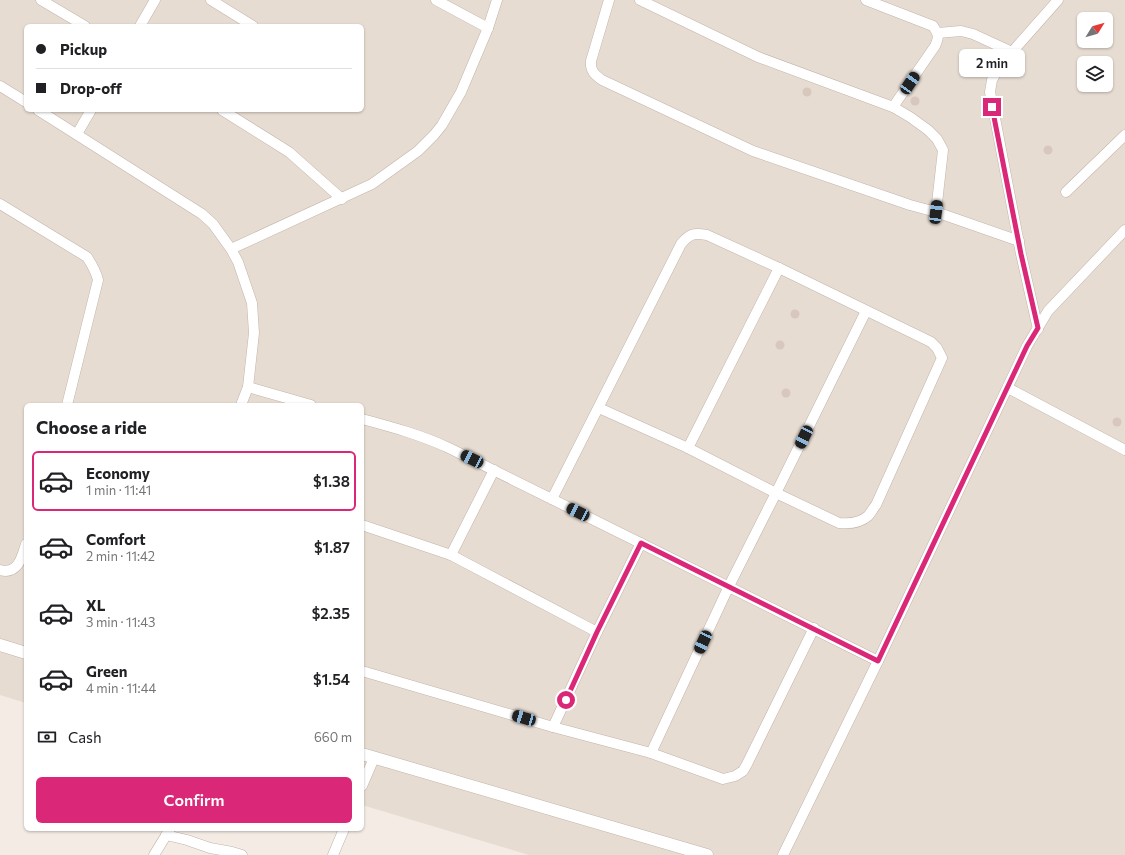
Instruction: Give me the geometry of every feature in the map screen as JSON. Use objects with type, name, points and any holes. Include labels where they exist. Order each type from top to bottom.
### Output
[{"type":"street","points":[[41,0],[82,24]]},
{"type":"street","points":[[141,24],[155,0]]},
{"type":"street","points":[[211,0],[250,24]]},
{"type":"street","points":[[436,0],[488,28]]},
{"type":"street","points":[[231,249],[372,184],[418,150],[442,125],[461,92],[488,28],[497,0]]},
{"type":"street","points":[[609,0],[591,62],[592,72],[602,80],[753,151],[1018,241]]},
{"type":"street","points":[[640,0],[758,57],[893,108],[910,117],[928,130],[937,139],[943,150],[936,212]]},
{"type":"street","points":[[866,0],[925,22],[933,26],[938,33],[938,39],[935,46],[893,108]]},
{"type":"street","points":[[1038,328],[1018,241],[990,92],[992,80],[998,69],[1058,0]]},
{"type":"street","points":[[938,33],[961,31],[972,34],[1012,52]]},
{"type":"street","points":[[2,91],[24,101]]},
{"type":"street","points":[[41,112],[202,214],[213,224],[231,249],[241,269],[252,303],[254,333],[248,387],[242,403]]},
{"type":"street","points":[[77,134],[90,112]]},
{"type":"street","points":[[225,112],[289,152],[342,199]]},
{"type":"street","points":[[1066,192],[1125,135]]},
{"type":"street","points":[[0,204],[87,258],[92,264],[96,273],[98,280],[67,403]]},
{"type":"street","points":[[782,855],[878,661],[1027,346],[1048,311],[1125,230]]},
{"type":"street","points":[[552,499],[681,244],[691,235],[696,233],[707,235],[779,268],[931,342],[937,348],[942,358],[876,505],[868,516],[858,522],[849,524],[839,523],[688,448],[599,408]]},
{"type":"street","points":[[688,448],[779,268]]},
{"type":"street","points":[[651,753],[729,586],[866,310]]},
{"type":"street","points":[[248,387],[304,403]]},
{"type":"street","points":[[1008,388],[1125,450]]},
{"type":"street","points":[[364,420],[430,439],[878,661]]},
{"type":"street","points":[[450,556],[494,470]]},
{"type":"street","points":[[364,526],[450,556],[597,632]]},
{"type":"street","points":[[553,727],[597,632],[641,543]]},
{"type":"street","points":[[0,570],[5,572],[18,565],[21,561],[24,551]]},
{"type":"street","points":[[364,672],[553,727],[651,753],[723,779],[735,776],[743,771],[748,764],[814,628]]},
{"type":"street","points":[[0,645],[24,652]]},
{"type":"street","points":[[364,755],[707,855]]},
{"type":"street","points":[[364,781],[374,758]]},
{"type":"street","points":[[333,855],[343,831]]},
{"type":"street","points":[[154,855],[168,832],[210,848],[242,855]]},
{"type":"shaded area","points":[[0,0],[1125,0],[1125,855],[529,855],[364,806],[364,403],[24,403],[24,702],[0,695]]},
{"type":"building","points":[[805,88],[809,88],[811,92],[809,96],[805,96],[803,94],[803,90]]},
{"type":"building","points":[[913,97],[917,97],[919,101],[917,105],[913,105],[911,103],[911,99]]},
{"type":"building","points":[[1046,146],[1050,146],[1052,150],[1050,154],[1046,154],[1044,152],[1044,148]]},
{"type":"building","points":[[793,310],[797,310],[799,314],[797,318],[793,318],[791,316],[791,312]]},
{"type":"building","points":[[778,341],[782,341],[784,345],[782,349],[778,349],[776,347],[776,343]]},
{"type":"building","points":[[784,389],[788,389],[790,393],[788,397],[784,397],[782,395],[782,391]]},
{"type":"building","points":[[1115,418],[1119,418],[1121,422],[1119,426],[1115,426],[1113,424],[1113,420]]},
{"type":"route","points":[[566,700],[597,632],[641,543],[878,661],[1027,346],[1038,328],[1021,254],[992,107]]}]
